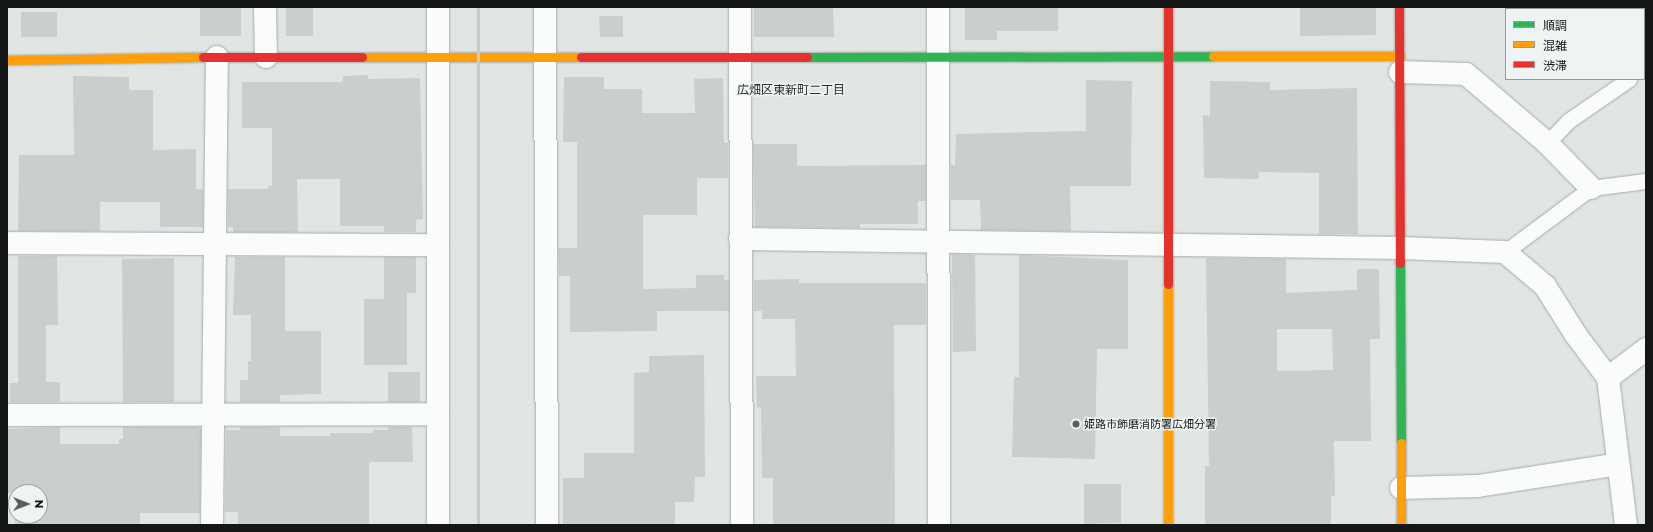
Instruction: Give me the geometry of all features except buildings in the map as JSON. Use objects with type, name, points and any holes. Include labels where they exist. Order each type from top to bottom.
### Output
[{"type":"street","points":[[265,7],[266,57]]},
{"type":"street","points":[[438,7],[438,525]]},
{"type":"street","points":[[545,7],[547,525]]},
{"type":"street","points":[[740,7],[742,525]]},
{"type":"street","points":[[938,7],[939,525]]},
{"type":"street","points":[[1168,7],[1168,525]]},
{"type":"street","points":[[1399,7],[1401,525]]},
{"type":"street","points":[[7,60],[217,57],[1168,56],[1400,64],[1466,74],[1547,143],[1591,188]]},
{"type":"street","points":[[212,525],[217,57]]},
{"type":"street","points":[[740,239],[1400,248],[1505,252],[1545,286],[1576,335],[1608,378],[1626,525]]},
{"type":"street","points":[[7,243],[438,245]]},
{"type":"street","points":[[1608,378],[1646,349]]},
{"type":"street","points":[[7,415],[438,414]]},
{"type":"street","points":[[1401,488],[1478,486],[1618,464]]},
{"type":"lane","points":[[1547,143],[1568,122],[1628,80]]},
{"type":"lane","points":[[1505,252],[1591,188],[1646,181]]},
{"type":"railway","points":[[478,7],[478,525]]},
{"type":"traffic: fast","points":[[807,57],[1213,56]]},
{"type":"traffic: fast","points":[[1400,263],[1401,443]]},
{"type":"traffic: slow","points":[[1213,56],[1400,56]]},
{"type":"traffic: slow","points":[[7,60],[203,57]]},
{"type":"traffic: slow","points":[[362,57],[581,57]]},
{"type":"traffic: slow","points":[[1168,284],[1168,525]]},
{"type":"traffic: slow","points":[[1401,443],[1401,525]]},
{"type":"traffic: jam","points":[[1168,7],[1168,284]]},
{"type":"traffic: jam","points":[[1399,7],[1400,263]]},
{"type":"traffic: jam","points":[[203,57],[362,57]]},
{"type":"traffic: jam","points":[[581,57],[807,57]]},
{"type":"place","name":"姫路市飾磨消防署広畑分署","points":[[1076,424]]},
{"type":"district","name":"広畑区東新町二丁目","points":[[791,90]]}]
